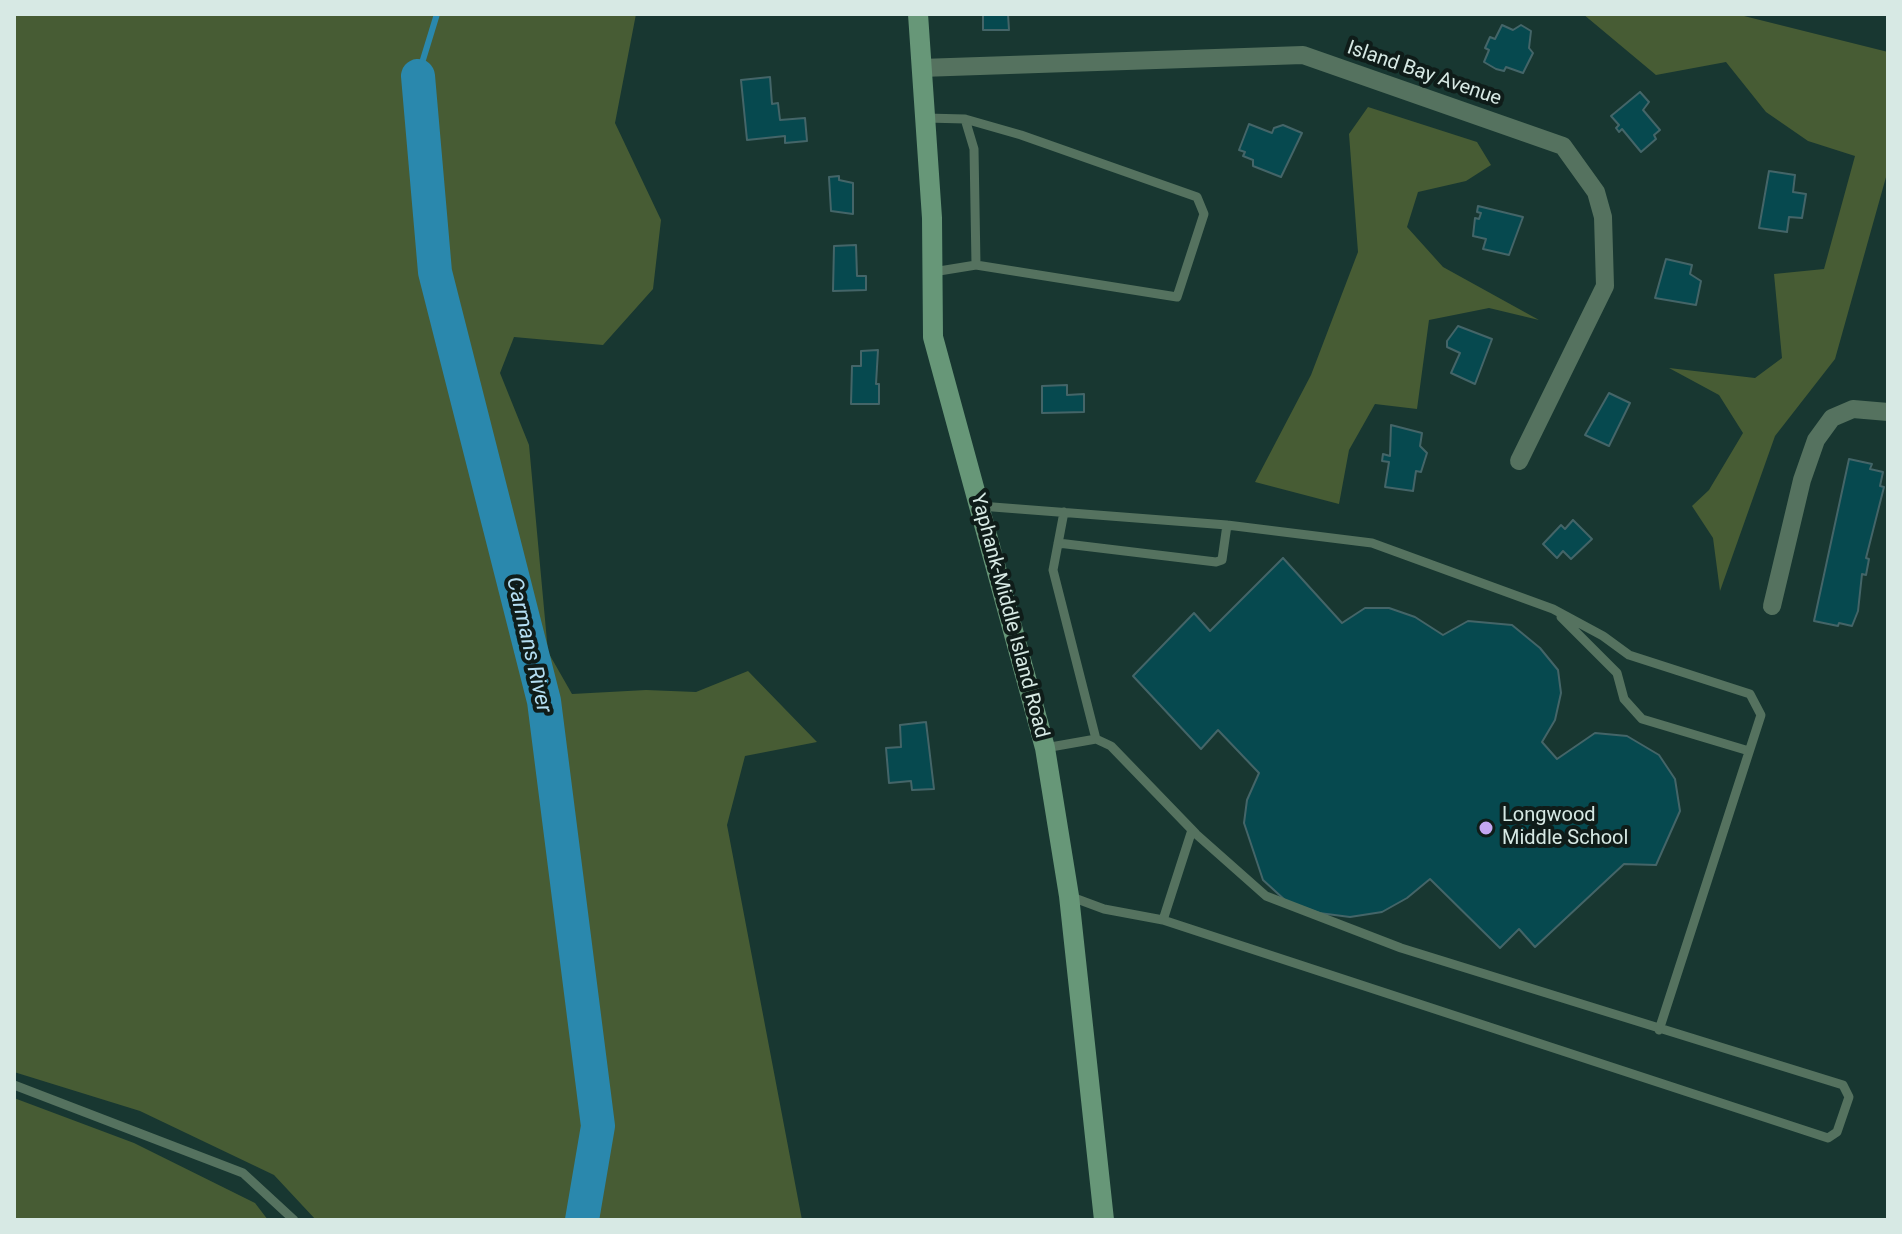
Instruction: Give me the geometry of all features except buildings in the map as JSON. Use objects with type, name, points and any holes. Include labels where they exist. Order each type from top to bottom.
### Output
[{"type":"main road","name":"Yaphank-Middle Island Road","points":[[918,14],[926,118],[933,337],[1045,748],[1069,896],[1104,1220]]},
{"type":"street","name":"Island Bay Avenue","points":[[921,68],[1303,55],[1563,146],[1596,192],[1604,232],[1605,286],[1519,461]]},
{"type":"street","points":[[1772,606],[1802,480],[1816,440],[1832,418],[1853,409],[1888,412]]},
{"type":"lane","points":[[926,118],[965,119],[1049,144],[1197,197],[1204,214],[1177,297],[976,265],[933,272]]},
{"type":"lane","points":[[965,119],[974,149],[976,265]]},
{"type":"lane","points":[[980,506],[1227,525],[1372,543],[1553,609],[1603,636],[1629,655],[1750,694],[1761,715],[1659,1030]]},
{"type":"lane","points":[[1064,512],[1053,570],[1096,739]]},
{"type":"lane","points":[[1058,543],[1216,562],[1222,560],[1227,525]]},
{"type":"lane","points":[[1553,609],[1617,673],[1624,699],[1642,719],[1749,751]]},
{"type":"lane","points":[[1045,748],[1096,739],[1111,746],[1192,830],[1266,896],[1401,948],[1843,1085],[1849,1097],[1834,1137],[1163,920],[1104,909],[1069,896]]},
{"type":"lane","points":[[1163,920],[1192,830]]},
{"type":"lane","points":[[14,1085],[243,1173],[294,1220]]},
{"type":"green space","points":[[14,14],[636,14],[615,123],[661,220],[653,289],[603,345],[514,337],[500,373],[529,445],[548,652],[572,694],[646,690],[696,692],[748,671],[817,742],[745,756],[727,825],[802,1220],[316,1220],[274,1175],[140,1111],[14,1072]]},
{"type":"green space","points":[[1583,14],[1736,14],[1888,52],[1888,170],[1835,359],[1775,436],[1720,591],[1713,538],[1692,506],[1709,490],[1743,433],[1719,395],[1669,368],[1755,378],[1782,358],[1774,274],[1824,269],[1855,156],[1808,141],[1766,112],[1726,62],[1656,75]]},
{"type":"green space","points":[[1368,107],[1477,142],[1491,165],[1466,181],[1418,192],[1407,227],[1443,267],[1539,320],[1489,308],[1429,320],[1417,409],[1375,404],[1349,450],[1339,504],[1255,482],[1311,375],[1358,252],[1349,134]]},
{"type":"green space","points":[[14,1098],[134,1143],[255,1203],[268,1220],[14,1220]]},
{"type":"waterway","points":[[418,76],[437,14]]},
{"type":"waterway","name":"Carmans River","points":[[418,76],[435,272],[544,701],[598,1126],[582,1220]]},
{"type":"place","name":"Longwood Middle School","points":[[1486,828]]}]
